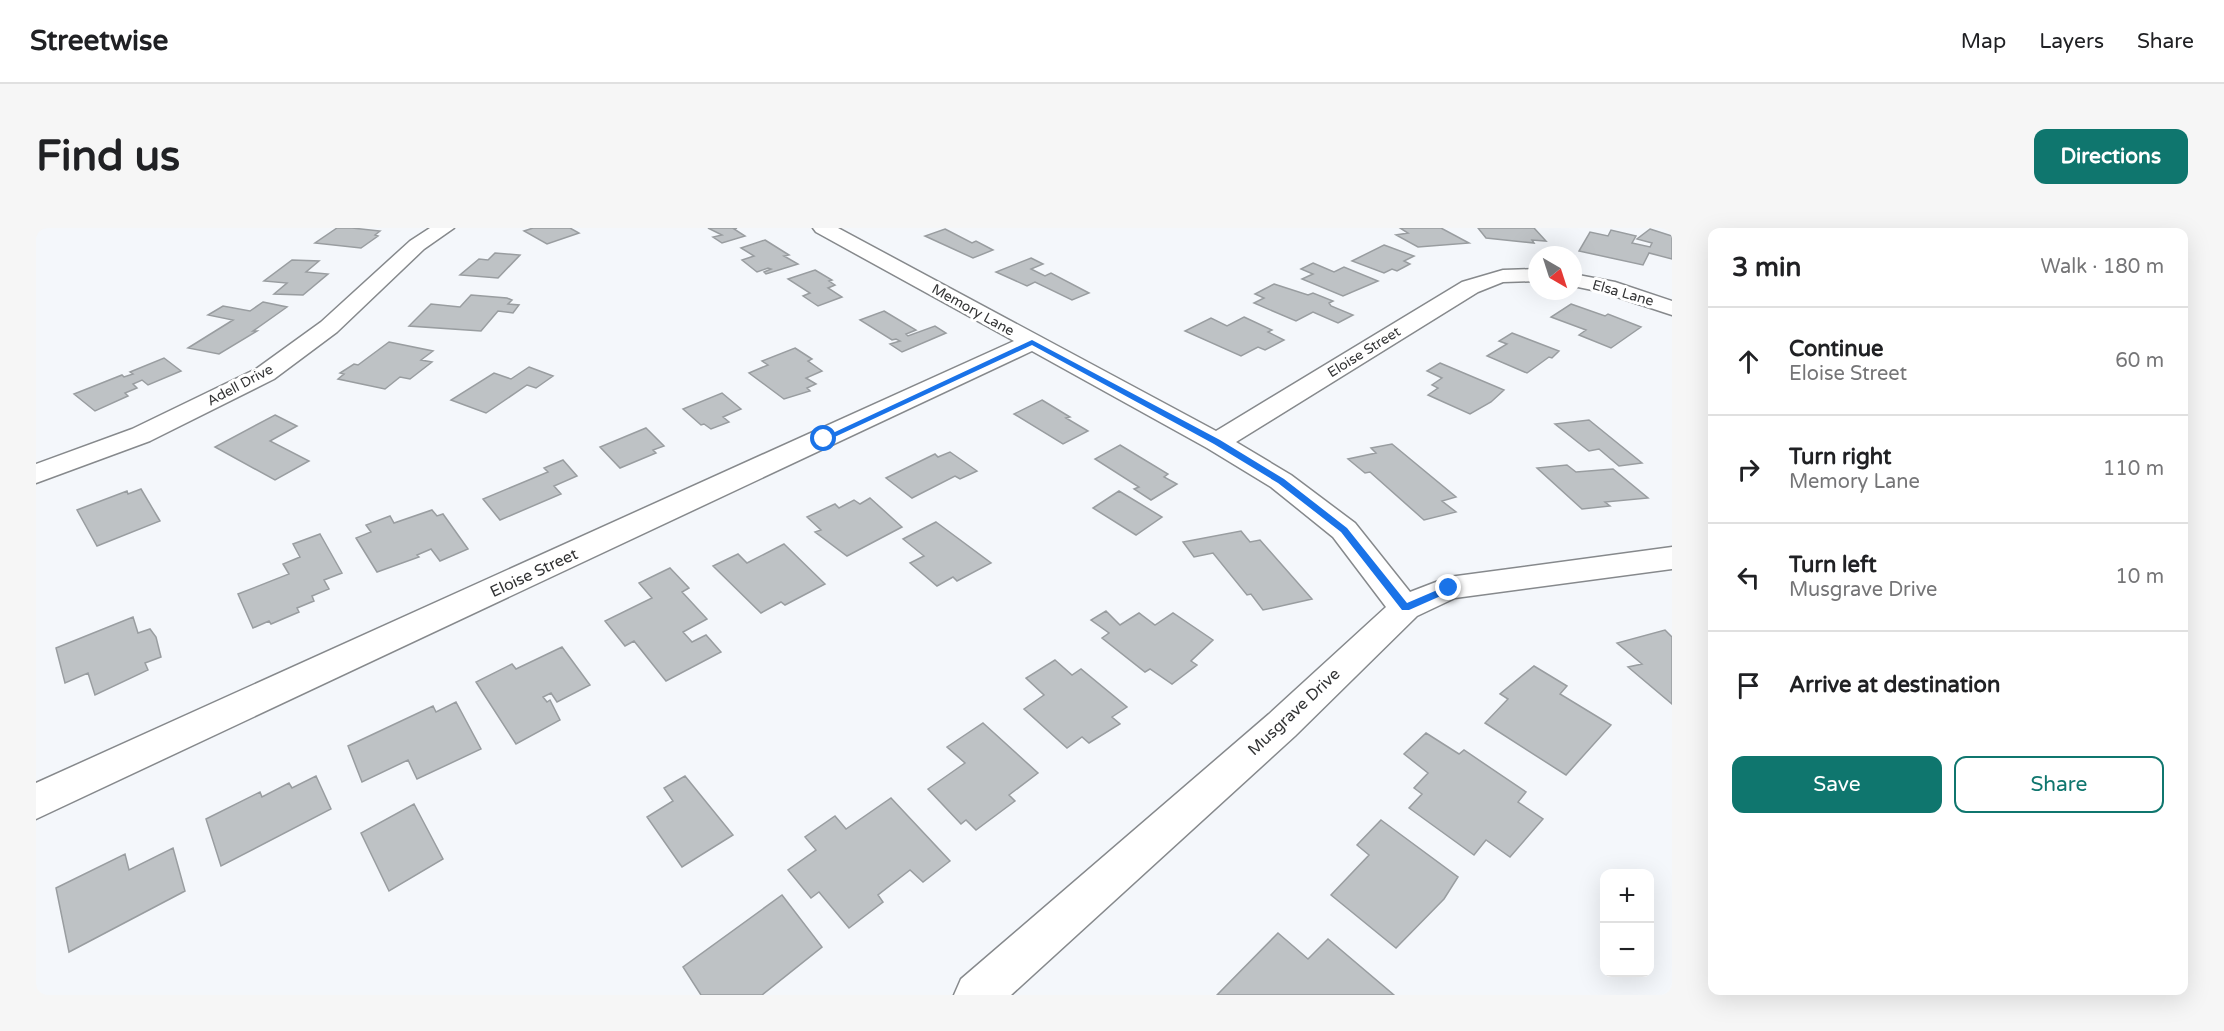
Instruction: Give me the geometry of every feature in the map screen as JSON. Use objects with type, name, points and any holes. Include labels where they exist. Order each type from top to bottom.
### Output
[{"type":"street","name":"Adell Drive","points":[[36,474],[141,435],[265,374],[328,327],[417,245],[444,228]]},
{"type":"street","name":"Memory Lane","points":[[823,228],[1217,442],[1281,481],[1344,530],[1405,608]]},
{"type":"street","name":"Eloise Street","points":[[1217,442],[1470,287],[1491,277],[1527,274]]},
{"type":"street","name":"Elsa Lane","points":[[1582,282],[1607,287],[1672,308]]},
{"type":"street","name":"Eloise Street","points":[[36,802],[1032,342]]},
{"type":"street","name":"Musgrave Drive","points":[[977,995],[1282,724],[1405,608],[1449,588],[1672,558]]},
{"type":"building","points":[[337,228],[380,231],[375,235],[378,236],[361,248],[315,243]]},
{"type":"building","points":[[533,228],[570,228],[579,233],[547,244],[524,231]]},
{"type":"building","points":[[708,228],[737,228],[734,229],[745,236],[722,243],[713,237],[722,235]]},
{"type":"building","points":[[1400,228],[1441,228],[1469,243],[1418,247],[1396,235],[1408,233]]},
{"type":"building","points":[[1478,228],[1534,228],[1546,241],[1532,240],[1534,243],[1486,238]]},
{"type":"building","points":[[945,229],[972,243],[976,241],[993,250],[973,258],[925,236]]},
{"type":"building","points":[[1650,229],[1672,236],[1672,259],[1649,253],[1643,265],[1582,252],[1582,246],[1590,232],[1608,236],[1611,230],[1636,236],[1632,243],[1650,247],[1652,243],[1637,239]]},
{"type":"building","points":[[765,240],[789,255],[784,256],[798,264],[766,274],[764,272],[771,269],[757,272],[742,260],[754,256],[741,248]]},
{"type":"building","points":[[1384,245],[1414,256],[1404,261],[1410,264],[1397,271],[1392,269],[1384,273],[1352,261]]},
{"type":"building","points":[[495,253],[520,255],[498,278],[460,275],[479,259],[488,260]]},
{"type":"building","points":[[1031,258],[1043,264],[1031,269],[1045,276],[1051,273],[1089,293],[1072,300],[1035,282],[1027,286],[996,272]]},
{"type":"building","points":[[292,260],[319,261],[306,272],[328,274],[303,295],[274,294],[287,283],[264,281]]},
{"type":"building","points":[[1313,263],[1334,272],[1344,267],[1378,281],[1343,296],[1302,279],[1313,274],[1301,269]]},
{"type":"building","points":[[815,270],[832,280],[829,281],[835,285],[828,288],[842,297],[818,306],[803,296],[810,293],[788,279]]},
{"type":"building","points":[[1274,284],[1308,295],[1313,293],[1333,301],[1329,303],[1331,306],[1353,315],[1338,323],[1313,312],[1296,321],[1254,303],[1264,298],[1255,294]]},
{"type":"building","points":[[471,295],[507,298],[512,300],[508,304],[519,305],[513,313],[498,311],[481,331],[409,326],[431,304],[460,307]]},
{"type":"building","points":[[263,302],[287,307],[253,331],[257,331],[219,354],[188,348],[233,320],[208,315],[223,306],[250,311]]},
{"type":"building","points":[[1571,304],[1605,316],[1608,314],[1641,327],[1611,348],[1579,335],[1586,330],[1551,317]]},
{"type":"building","points":[[884,311],[916,330],[906,334],[908,336],[935,326],[946,333],[902,352],[890,344],[900,341],[892,340],[860,320]]},
{"type":"building","points":[[1244,317],[1272,330],[1268,332],[1284,340],[1265,350],[1258,347],[1241,356],[1185,331],[1211,318],[1227,326]]},
{"type":"building","points":[[1512,333],[1559,351],[1552,358],[1549,357],[1527,373],[1487,356],[1507,344],[1499,341]]},
{"type":"building","points":[[389,342],[433,351],[421,360],[432,362],[410,379],[400,377],[385,389],[338,379],[344,374],[340,373],[354,364],[358,365]]},
{"type":"building","points":[[795,348],[812,359],[808,361],[822,371],[806,378],[816,384],[807,388],[810,391],[784,399],[749,373],[768,365],[762,361]]},
{"type":"building","points":[[164,358],[181,371],[148,385],[142,380],[133,384],[137,388],[125,393],[128,396],[95,411],[74,394],[122,375],[124,377],[133,374],[130,372]]},
{"type":"building","points":[[1440,363],[1504,390],[1491,402],[1470,414],[1428,395],[1438,388],[1432,385],[1442,378],[1427,371]]},
{"type":"building","points":[[529,367],[553,376],[536,388],[527,385],[486,413],[451,400],[494,373],[511,379]]},
{"type":"building","points":[[722,393],[741,409],[723,417],[729,422],[711,429],[704,424],[701,425],[683,409]]},
{"type":"building","points":[[1042,400],[1088,431],[1063,444],[1014,414]]},
{"type":"building","points":[[275,415],[297,426],[270,441],[309,461],[275,480],[215,447]]},
{"type":"building","points":[[1589,420],[1642,463],[1619,466],[1599,449],[1589,451],[1555,424]]},
{"type":"building","points":[[646,428],[664,446],[653,450],[656,453],[620,468],[600,447]]},
{"type":"building","points":[[1392,444],[1456,497],[1442,501],[1456,512],[1424,520],[1370,472],[1365,473],[1348,459],[1376,453],[1371,448]]},
{"type":"building","points":[[1120,445],[1168,474],[1164,477],[1177,484],[1151,500],[1134,489],[1139,487],[1095,459]]},
{"type":"building","points":[[950,452],[977,471],[960,479],[955,476],[912,498],[886,478],[935,454],[938,457]]},
{"type":"building","points":[[563,460],[577,476],[554,486],[561,494],[500,520],[483,499],[548,472],[544,468]]},
{"type":"building","points":[[1567,465],[1576,472],[1613,469],[1648,498],[1605,502],[1610,506],[1582,509],[1537,468]]},
{"type":"building","points":[[141,489],[160,521],[97,546],[77,510],[127,491],[128,494]]},
{"type":"building","points":[[1119,491],[1162,517],[1136,535],[1093,508]]},
{"type":"building","points":[[870,498],[902,527],[847,556],[815,532],[821,530],[807,517],[835,504],[839,508],[854,500],[860,504]]},
{"type":"building","points":[[432,510],[437,516],[443,514],[468,549],[440,561],[431,549],[417,555],[419,557],[377,572],[356,538],[371,532],[366,525],[390,516],[394,523]]},
{"type":"building","points":[[936,522],[991,563],[957,581],[953,577],[937,586],[910,563],[924,556],[903,539]]},
{"type":"building","points":[[1241,531],[1250,542],[1260,540],[1312,599],[1263,610],[1251,594],[1247,595],[1213,553],[1194,557],[1183,542]]},
{"type":"building","points":[[320,534],[342,573],[324,580],[329,589],[312,596],[314,601],[297,608],[299,612],[271,624],[269,621],[253,628],[238,594],[289,574],[283,564],[300,557],[293,544]]},
{"type":"building","points":[[784,544],[825,584],[785,605],[781,602],[761,613],[713,566],[738,554],[747,563]]},
{"type":"building","points":[[670,568],[689,588],[682,592],[707,619],[683,632],[692,642],[706,635],[721,652],[666,681],[634,641],[625,646],[605,621],[652,598],[639,583]]},
{"type":"building","points":[[1106,611],[1120,625],[1139,613],[1155,625],[1173,613],[1213,640],[1191,661],[1197,665],[1172,684],[1150,669],[1145,672],[1102,638],[1109,633],[1091,620]]},
{"type":"building","points":[[133,617],[138,633],[150,629],[156,637],[161,657],[145,663],[148,670],[95,695],[88,673],[65,683],[56,648]]},
{"type":"building","points":[[1665,630],[1672,637],[1672,704],[1628,667],[1642,664],[1617,643]]},
{"type":"building","points":[[562,647],[590,685],[557,702],[551,693],[543,697],[547,702],[550,700],[560,720],[516,744],[476,682],[512,664],[516,669]]},
{"type":"building","points":[[1055,660],[1072,675],[1081,669],[1127,707],[1112,717],[1120,724],[1089,743],[1082,737],[1067,748],[1024,709],[1044,695],[1026,678]]},
{"type":"building","points":[[1534,666],[1567,686],[1560,694],[1611,725],[1566,775],[1485,723],[1508,699],[1500,694]]},
{"type":"building","points":[[456,702],[481,749],[417,779],[408,760],[362,782],[348,746],[433,706],[436,712]]},
{"type":"building","points":[[983,723],[1038,773],[1009,795],[1015,801],[976,830],[966,820],[961,824],[928,789],[965,763],[947,747]]},
{"type":"building","points":[[1426,733],[1459,754],[1464,750],[1526,792],[1518,802],[1543,819],[1510,857],[1486,840],[1474,855],[1409,808],[1422,794],[1414,788],[1428,773],[1404,754]]},
{"type":"building","points":[[316,776],[331,809],[221,866],[206,819],[260,792],[262,797],[289,783],[292,788]]},
{"type":"building","points":[[685,776],[733,835],[682,867],[647,817],[673,801],[664,788]]},
{"type":"building","points":[[891,798],[950,861],[923,882],[910,870],[878,895],[883,902],[849,928],[819,892],[811,898],[788,870],[816,850],[805,837],[835,816],[846,829]]},
{"type":"building","points":[[414,804],[443,859],[389,891],[361,833]]},
{"type":"building","points":[[1381,820],[1458,877],[1444,899],[1396,948],[1331,895],[1369,855],[1357,845]]},
{"type":"building","points":[[173,848],[185,891],[69,952],[56,888],[125,854],[129,870]]},
{"type":"building","points":[[782,895],[822,947],[762,995],[701,995],[683,967]]},
{"type":"building","points":[[1278,933],[1308,959],[1328,939],[1394,995],[1217,995]]},
{"type":"route","points":[[824,439],[1032,342],[1217,442],[1281,481],[1344,530],[1405,608],[1449,588]]}]
